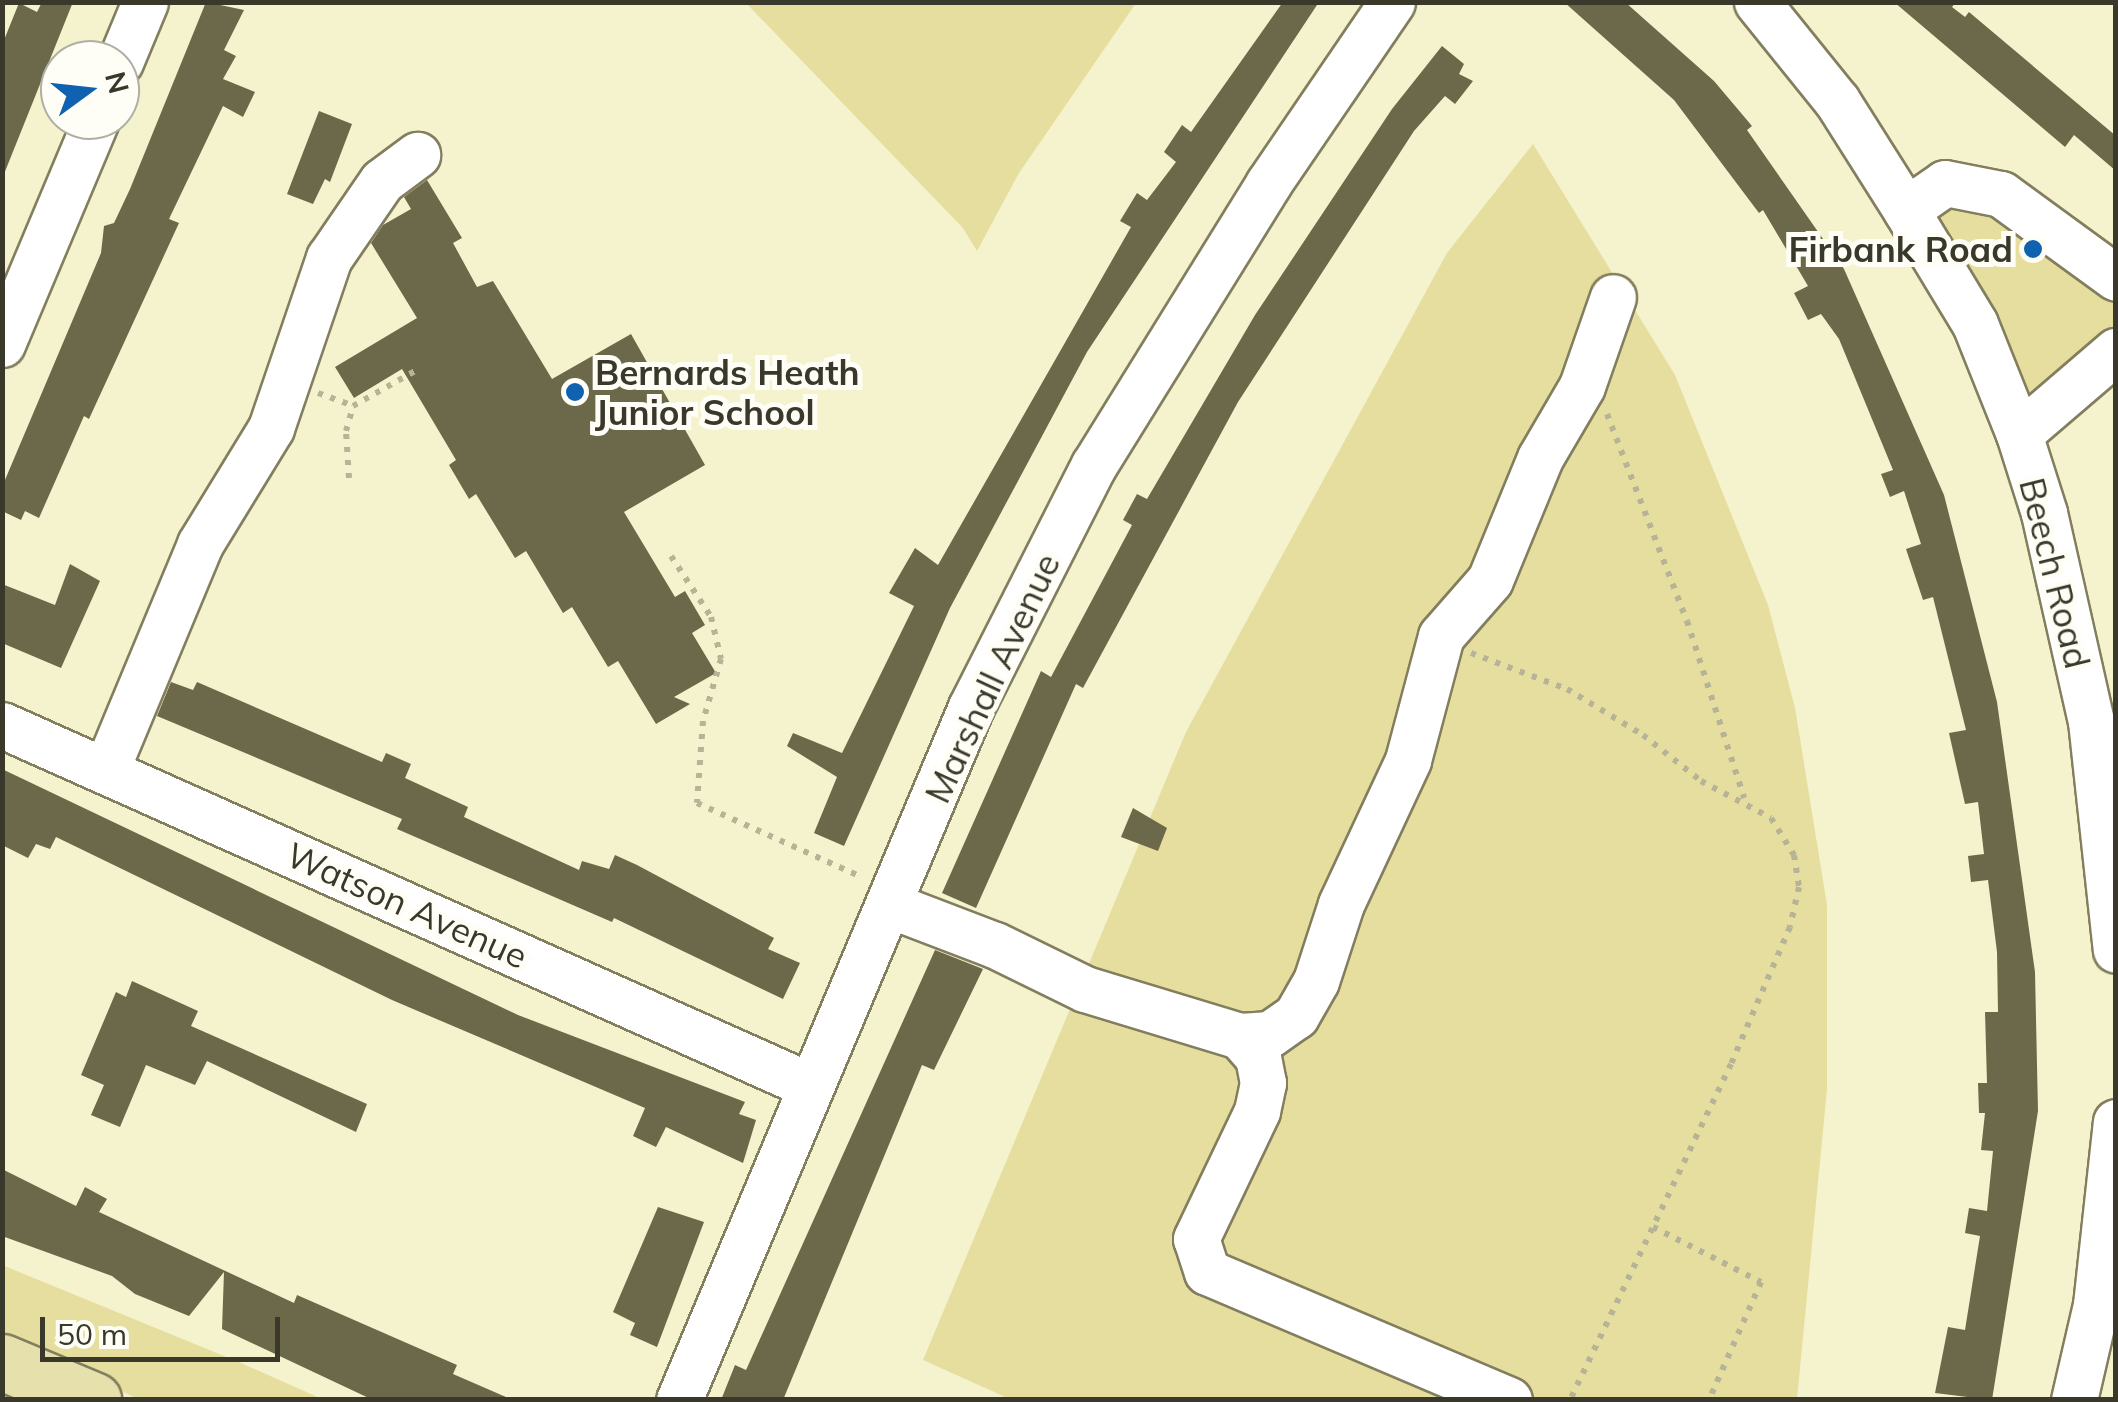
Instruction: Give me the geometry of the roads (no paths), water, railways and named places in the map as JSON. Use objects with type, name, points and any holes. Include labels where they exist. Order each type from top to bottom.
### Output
[{"type":"main road","points":[[2,1362],[92,1400]]},
{"type":"street","points":[[129,40],[145,2]]},
{"type":"street","name":"Marshall Avenue","points":[[679,1400],[894,899],[970,707],[1094,464],[1268,184],[1392,2]]},
{"type":"street","name":"Beech Road","points":[[1756,2],[1838,101],[1906,210],[1975,324],[2019,434],[2044,513],[2091,721],[2116,950]]},
{"type":"street","points":[[2,344],[88,140]]},
{"type":"street","points":[[106,770],[200,544],[270,428],[329,258],[354,214],[382,182],[418,155]]},
{"type":"street","points":[[1906,210],[1946,183],[2001,194],[2116,278]]},
{"type":"street","points":[[894,899],[1085,989],[1240,1036],[1270,1034],[1296,1016],[1316,980],[1340,904],[1408,760],[1439,645],[1490,580],[1540,458],[1584,379],[1613,297]]},
{"type":"street","name":"Beech Road","points":[[2019,434],[2116,351]]},
{"type":"street","name":"Watson Avenue","points":[[2,724],[811,1086]]},
{"type":"street","points":[[1240,1036],[1258,1057],[1263,1083],[1257,1110],[1196,1239],[1207,1272],[1510,1400]]},
{"type":"street","points":[[2074,1400],[2096,1304],[2116,1122]]},
{"type":"place","name":"Firbank Road","points":[[2033,249]]},
{"type":"place","name":"Bernards Heath Junior School","points":[[575,392]]}]
